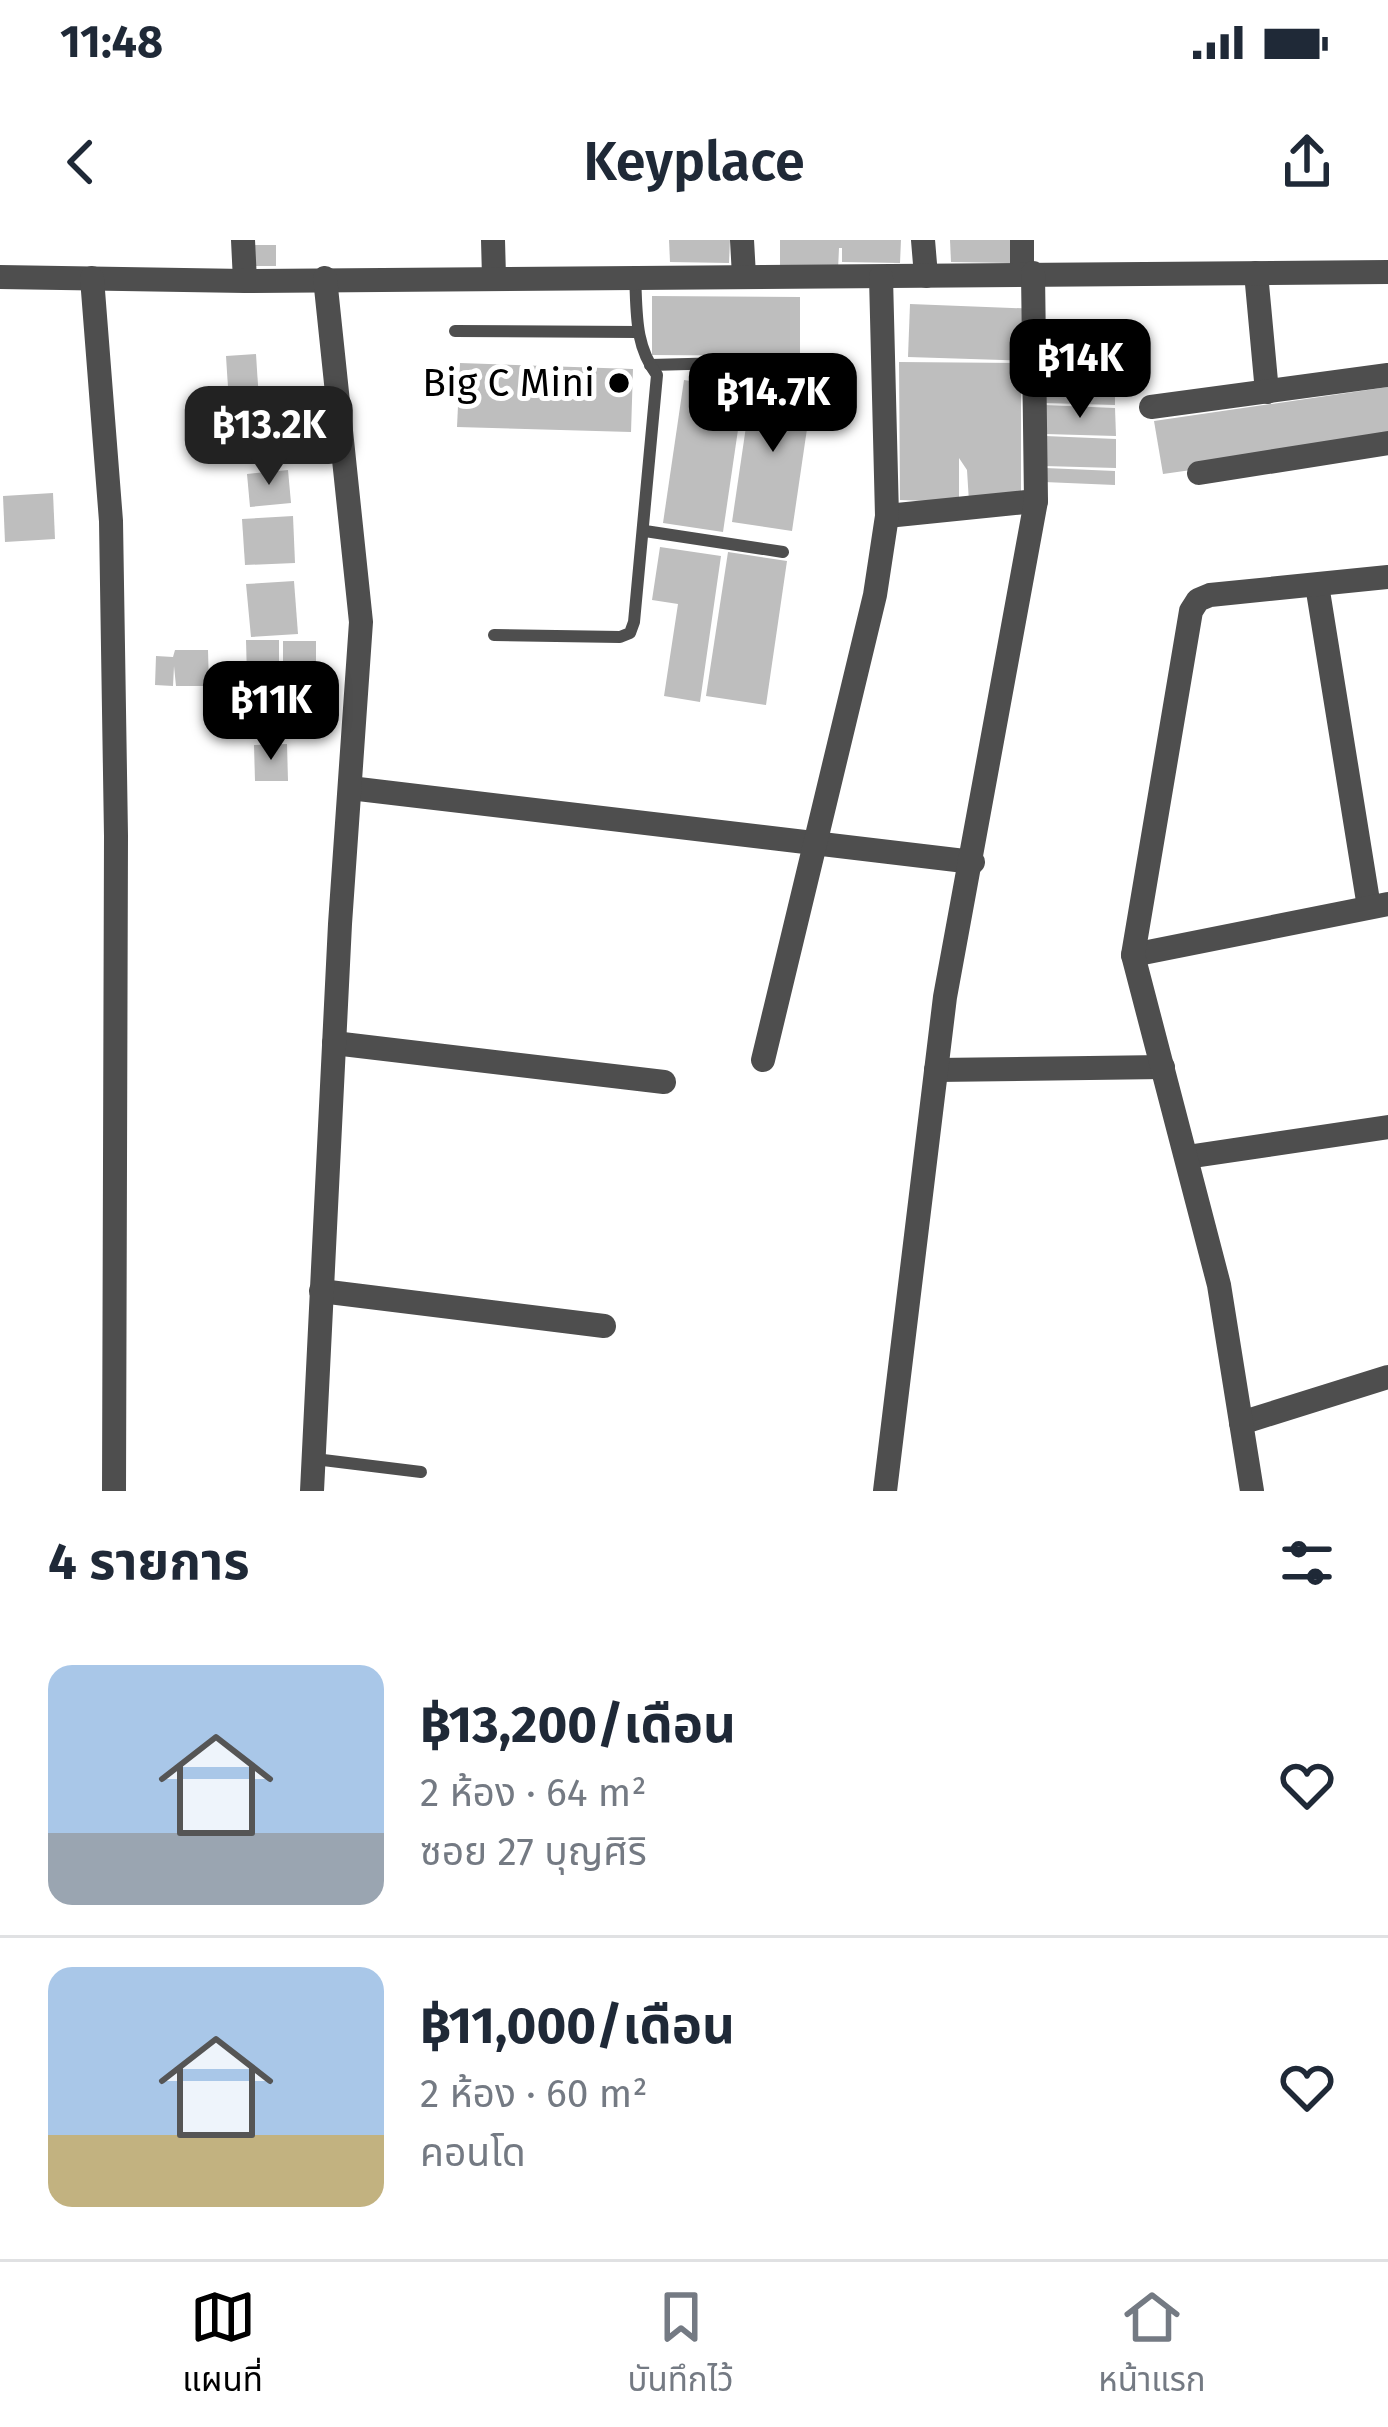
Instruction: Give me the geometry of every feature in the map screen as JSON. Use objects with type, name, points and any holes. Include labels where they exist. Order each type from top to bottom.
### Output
[{"type":"street","points":[[243,240],[245,281]]},
{"type":"street","points":[[494,240],[494,277]]},
{"type":"street","points":[[742,240],[744,276]]},
{"type":"street","points":[[923,240],[926,276]]},
{"type":"street","points":[[885,1491],[945,997],[1036,501],[1028,273],[1022,240]]},
{"type":"street","points":[[0,277],[245,281],[1388,272]]},
{"type":"street","points":[[1256,273],[1267,392]]},
{"type":"street","points":[[763,1060],[875,595],[887,516],[880,277]]},
{"type":"street","points":[[92,278],[112,566],[114,1491]]},
{"type":"street","points":[[312,1491],[361,622],[325,278]]},
{"type":"street","points":[[1151,407],[1388,375]]},
{"type":"street","points":[[1199,472],[1388,442]]},
{"type":"street","points":[[887,516],[1036,501]]},
{"type":"street","points":[[1252,1491],[1219,1286],[1133,955],[1191,611],[1198,600],[1388,577]]},
{"type":"street","points":[[1133,955],[1378,905],[1317,585]]},
{"type":"street","points":[[350,788],[973,862]]},
{"type":"street","points":[[334,1043],[664,1082]]},
{"type":"street","points":[[936,1070],[1163,1067]]},
{"type":"street","points":[[1186,1157],[1388,1127]]},
{"type":"street","points":[[321,1291],[604,1326]]},
{"type":"street","points":[[1241,1423],[1388,1377]]},
{"type":"lane","points":[[494,635],[620,638],[630,633],[645,531],[657,375],[638,332],[635,275]]},
{"type":"lane","points":[[455,331],[638,332]]},
{"type":"lane","points":[[650,365],[767,362]]},
{"type":"lane","points":[[645,531],[783,552]]},
{"type":"lane","points":[[314,1459],[421,1472]]},
{"type":"building","points":[[669,240],[730,240],[729,263],[670,262]]},
{"type":"building","points":[[780,240],[901,240],[900,263],[842,262],[839,248],[838,270],[780,269]]},
{"type":"building","points":[[950,240],[1010,240],[1010,263],[951,262]]},
{"type":"building","points":[[254,245],[276,245],[276,266],[254,266]]},
{"type":"building","points":[[652,296],[800,297],[800,356],[652,355]]},
{"type":"building","points":[[910,304],[1039,309],[1036,361],[908,357]]},
{"type":"building","points":[[256,354],[259,401],[229,403],[226,356]]},
{"type":"building","points":[[1045,357],[1116,359],[1115,373],[1044,371]]},
{"type":"building","points":[[899,362],[1021,363],[1021,499],[969,502],[967,470],[959,458],[959,502],[900,500]]},
{"type":"building","points":[[460,363],[633,369],[631,432],[457,427]]},
{"type":"building","points":[[1044,373],[1115,376],[1115,405],[1044,403]]},
{"type":"building","points":[[753,379],[813,388],[792,531],[732,522]]},
{"type":"building","points":[[684,380],[744,389],[723,532],[663,523]]},
{"type":"building","points":[[1388,387],[1388,442],[1163,474],[1154,421]]},
{"type":"building","points":[[1044,405],[1115,408],[1116,436],[1045,434]]},
{"type":"building","points":[[1045,436],[1116,439],[1116,468],[1044,466]]},
{"type":"building","points":[[1045,468],[1115,471],[1115,485],[1044,482]]},
{"type":"building","points":[[288,470],[291,503],[250,507],[247,474]]},
{"type":"building","points":[[53,493],[55,539],[5,542],[3,496]]},
{"type":"building","points":[[293,516],[295,563],[245,565],[242,519]]},
{"type":"building","points":[[660,547],[721,556],[700,702],[664,696],[678,604],[652,600]]},
{"type":"building","points":[[728,552],[787,561],[766,705],[706,696]]},
{"type":"building","points":[[294,581],[298,634],[251,637],[246,584]]},
{"type":"building","points":[[246,640],[279,640],[279,676],[247,677]]},
{"type":"building","points":[[283,641],[316,641],[316,677],[283,677]]},
{"type":"building","points":[[175,650],[208,650],[209,686],[176,686],[174,666],[173,686],[155,685],[156,656],[173,657]]},
{"type":"building","points":[[287,744],[288,781],[255,781],[254,745]]},
{"type":"place","name":"Big C Mini","points":[[619,383]]}]
